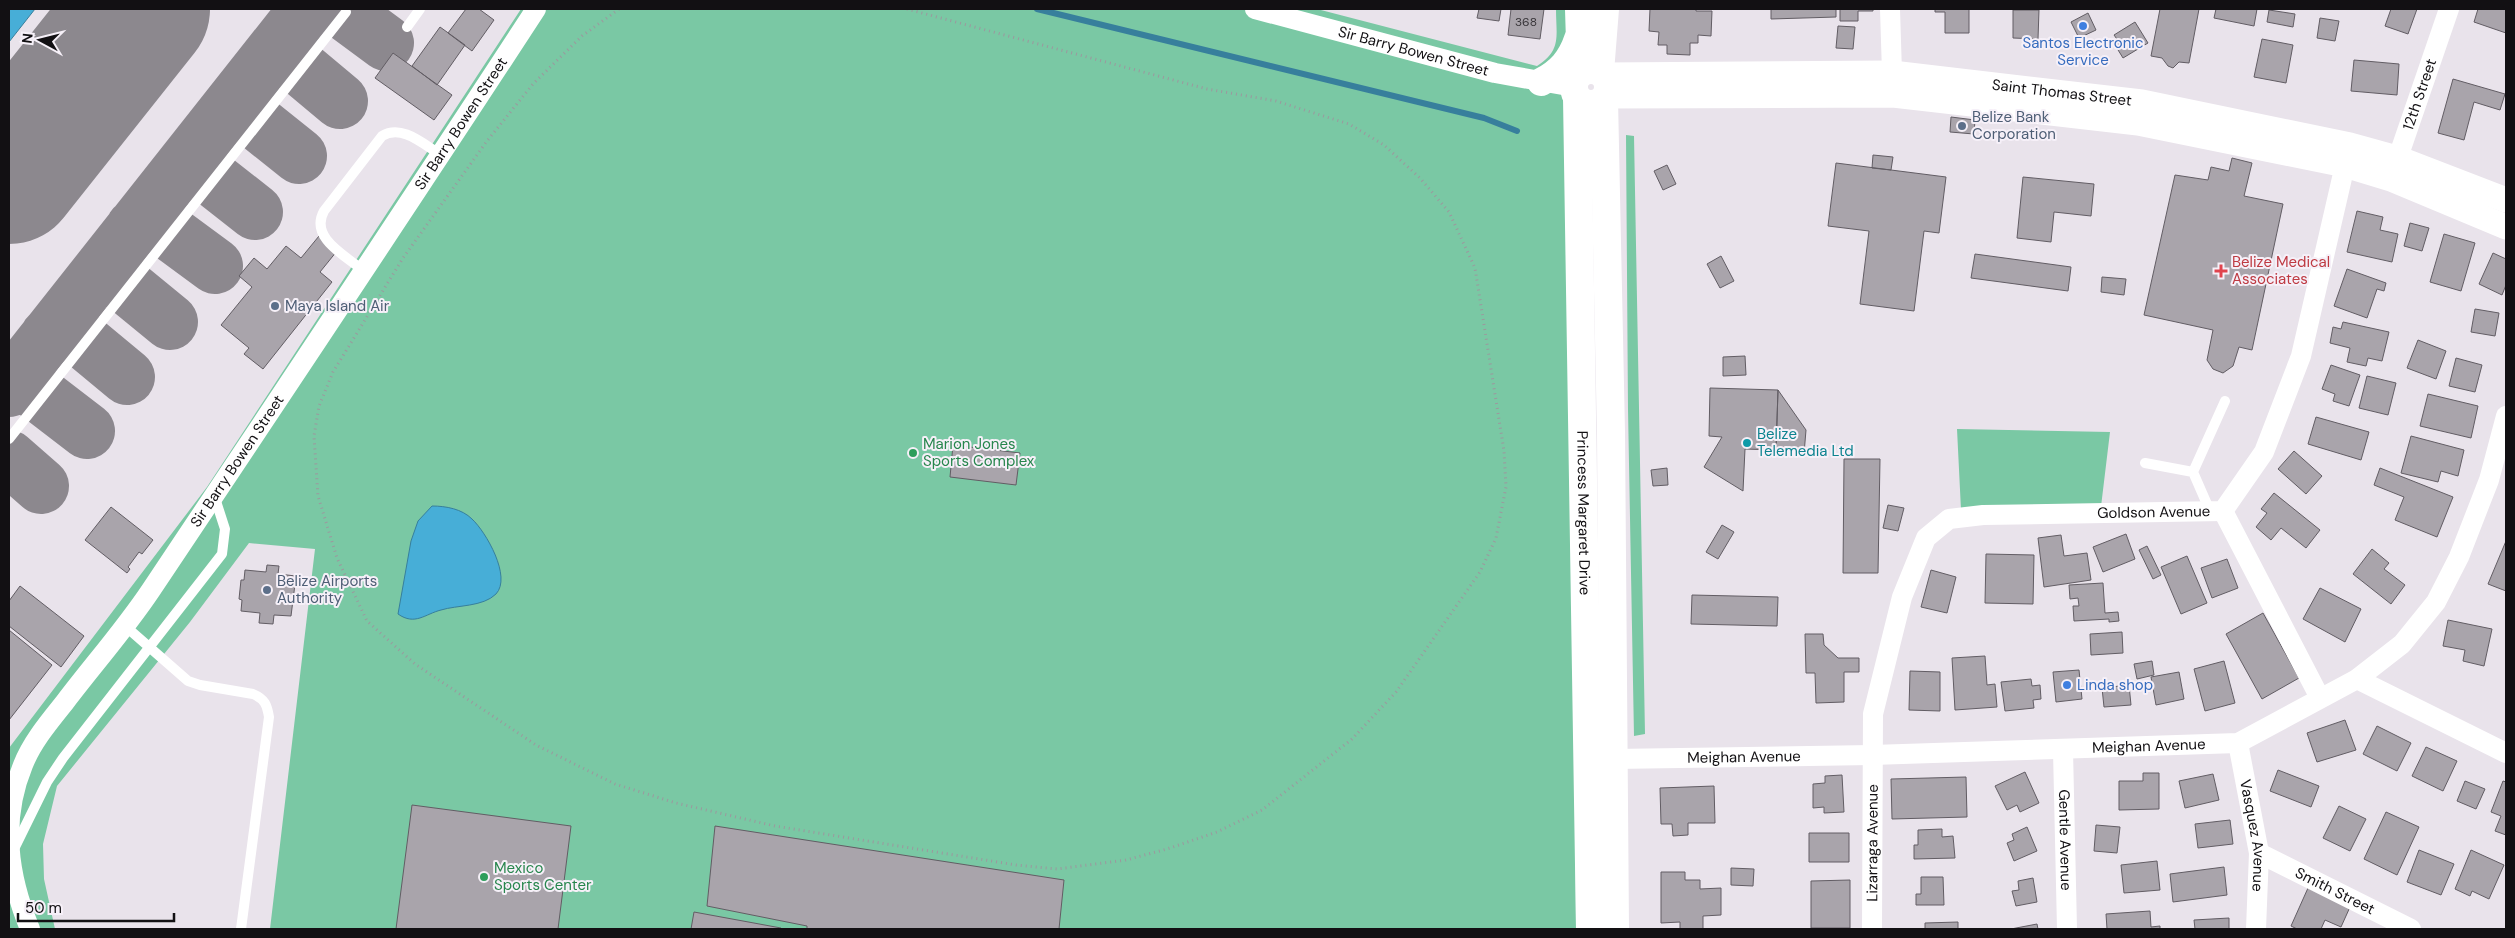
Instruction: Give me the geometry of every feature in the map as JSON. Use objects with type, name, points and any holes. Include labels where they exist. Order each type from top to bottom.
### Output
[{"type":"main road","name":"Princess Margaret Drive","points":[[1590,929],[1592,85],[1606,9]]},
{"type":"main road","name":"Princess Margaret Drive","points":[[1579,22],[1592,85],[1611,432],[1615,929]]},
{"type":"main road","points":[[1541,82],[1554,75],[1566,64],[1574,50],[1579,22]]},
{"type":"street","name":"Sir Barry Bowen Street","points":[[30,929],[17,898],[10,857],[10,810],[18,778],[35,742],[148,594],[441,155],[536,9]]},
{"type":"street","points":[[1890,9],[1892,73]]},
{"type":"street","name":"12th Street","points":[[2394,168],[2449,9]]},
{"type":"street","name":"Sir Barry Bowen Street","points":[[1261,10],[1495,74],[1541,82],[1592,85]]},
{"type":"street","name":"Saint Thomas Street","points":[[1592,85],[1892,73],[1984,94]]},
{"type":"street","name":"Saint Thomas Street","points":[[1592,85],[1893,95],[1984,94],[2142,102],[2348,155],[2506,200]]},
{"type":"street","name":"Goldson Avenue","points":[[1872,756],[1873,714],[1902,597],[1926,538],[1949,519],[1983,515],[2216,511],[2264,452],[2301,356],[2348,155]]},
{"type":"street","name":"Saint Thomas Street","points":[[2394,168],[2506,227]]},
{"type":"street","name":"Meighan Avenue","points":[[1614,759],[1872,756],[2238,743],[2357,679],[2402,644],[2436,602],[2498,484],[2506,416]]},
{"type":"street","points":[[2216,511],[2320,698]]},
{"type":"street","points":[[2357,679],[2506,753]]},
{"type":"street","name":"Vasquez Avenue","points":[[2238,743],[2259,853],[2256,929]]},
{"type":"street","name":"Gentle Avenue","points":[[2063,750],[2067,929]]},
{"type":"street","name":"Lizarraga Avenue","points":[[1872,756],[1872,929]]},
{"type":"street","name":"Smith Street","points":[[2259,853],[2411,929]]},
{"type":"lane","points":[[406,27],[420,9]]},
{"type":"lane","points":[[9,438],[346,12]]},
{"type":"lane","points":[[364,271],[327,241],[320,232],[320,217],[382,136],[387,133],[401,132],[441,155]]},
{"type":"lane","points":[[2193,472],[2225,401]]},
{"type":"lane","points":[[2145,463],[2193,472],[2216,511]]},
{"type":"lane","points":[[10,857],[47,782],[222,554],[225,528],[214,494]]},
{"type":"lane","points":[[124,626],[188,681],[200,685],[253,694],[261,698],[267,705],[269,716],[240,929]]},
{"type":"path","points":[[619,9],[582,36],[533,84],[487,141],[403,258],[333,372],[319,406],[314,436],[318,496],[337,558],[367,621],[415,664],[536,745],[615,784],[676,803],[775,826],[1016,865],[1057,869],[1126,860],[1167,849],[1217,832],[1262,810],[1352,739],[1396,692],[1480,572],[1496,538],[1506,487],[1504,451],[1474,268],[1449,212],[1420,178],[1384,146],[1350,124],[1276,101],[1198,87],[907,9]]},
{"type":"green space","name":"Marion Jones Sports Complex","points":[[521,9],[1317,9],[1537,66],[1551,54],[1556,42],[1556,9],[1570,9],[1576,929],[270,929],[315,549],[249,543],[190,622],[57,786],[43,844],[44,879],[55,929],[9,929],[9,748],[207,487]]},
{"type":"green space","points":[[1626,135],[1634,136],[1645,734],[1634,736],[1628,409]]},
{"type":"green space","points":[[1957,429],[2110,432],[2100,515],[1961,510]]},
{"type":"water","points":[[9,9],[35,9],[9,42]]},
{"type":"water","points":[[432,506],[459,510],[478,525],[490,544],[499,566],[500,586],[496,594],[484,601],[447,608],[420,618],[410,619],[398,614],[411,541],[418,521]]},
{"type":"building","points":[[466,9],[479,9],[494,20],[472,51],[448,33]]},
{"type":"building","points":[[1479,9],[1501,9],[1499,21],[1477,18]]},
{"type":"building","points":[[1511,9],[1544,9],[1540,39],[1508,35]]},
{"type":"building","points":[[1650,9],[1712,11],[1711,36],[1698,35],[1698,43],[1690,43],[1690,55],[1667,54],[1667,45],[1658,45],[1659,32],[1649,31]]},
{"type":"building","points":[[1771,9],[1836,9],[1836,17],[1771,19]]},
{"type":"building","points":[[1840,9],[1873,9],[1873,11],[1858,11],[1858,21],[1840,21]]},
{"type":"building","points":[[1935,9],[1969,9],[1969,33],[1945,33],[1945,12],[1935,12]]},
{"type":"building","points":[[2160,9],[2199,9],[2189,63],[2179,62],[2173,68],[2168,66],[2162,58],[2151,56]]},
{"type":"building","points":[[2216,9],[2257,9],[2254,26],[2214,18]]},
{"type":"building","points":[[2391,9],[2417,9],[2408,34],[2385,26]]},
{"type":"building","points":[[2478,9],[2506,9],[2506,33],[2474,22]]},
{"type":"building","points":[[2013,10],[2039,10],[2038,39],[2013,38]]},
{"type":"building","points":[[2269,10],[2295,14],[2293,27],[2267,22]]},
{"type":"building","name":"Santos Electronic Service","points":[[2088,13],[2096,30],[2079,38],[2071,22]]},
{"type":"building","points":[[2320,18],[2339,21],[2335,41],[2317,38]]},
{"type":"building","points":[[2135,22],[2148,43],[2123,58],[2115,45],[2119,42],[2114,35]]},
{"type":"building","points":[[1838,26],[1855,27],[1853,49],[1836,48]]},
{"type":"building","points":[[440,27],[465,45],[437,85],[412,66]]},
{"type":"building","points":[[2262,39],[2293,45],[2286,83],[2254,77]]},
{"type":"building","points":[[393,53],[452,95],[434,120],[375,78]]},
{"type":"building","points":[[2354,60],[2399,64],[2397,95],[2351,91]]},
{"type":"building","points":[[2453,79],[2505,94],[2500,110],[2474,102],[2464,140],[2438,133]]},
{"type":"building","name":"Belize Bank Corporation","points":[[1951,117],[1975,120],[1974,134],[1950,132]]},
{"type":"building","points":[[1873,155],[1893,157],[1891,170],[1872,168]]},
{"type":"building","points":[[2232,158],[2252,163],[2244,196],[2283,204],[2252,350],[2239,347],[2233,366],[2223,373],[2213,369],[2207,360],[2213,330],[2144,315],[2175,175],[2208,180],[2211,167],[2229,171]]},
{"type":"building","points":[[1836,163],[1946,177],[1939,233],[1924,231],[1914,311],[1860,304],[1869,231],[1828,226]]},
{"type":"building","points":[[1667,165],[1676,184],[1663,190],[1654,171]]},
{"type":"building","points":[[2023,177],[2094,184],[2091,216],[2054,212],[2051,242],[2017,238]]},
{"type":"building","points":[[2357,211],[2383,217],[2380,230],[2398,234],[2392,262],[2347,252]]},
{"type":"building","points":[[2410,223],[2429,228],[2422,251],[2404,246]]},
{"type":"building","points":[[2444,234],[2475,243],[2461,291],[2430,282]]},
{"type":"building","name":"Maya Island Air","points":[[319,236],[337,251],[320,272],[332,282],[263,369],[244,354],[249,348],[221,325],[252,287],[239,276],[254,258],[267,269],[286,246],[301,258]]},
{"type":"building","points":[[2493,253],[2506,259],[2506,285],[2502,295],[2479,284]]},
{"type":"building","points":[[1975,254],[2071,267],[2068,291],[1971,278]]},
{"type":"building","points":[[1721,256],[1734,281],[1720,288],[1707,264]]},
{"type":"building","points":[[2347,269],[2386,283],[2384,291],[2377,289],[2367,318],[2334,306]]},
{"type":"building","points":[[2102,277],[2126,279],[2124,295],[2101,292]]},
{"type":"building","points":[[2475,309],[2499,313],[2495,336],[2471,332]]},
{"type":"building","points":[[2343,322],[2389,332],[2382,361],[2368,358],[2366,366],[2347,362],[2350,348],[2330,343],[2333,327],[2341,329]]},
{"type":"building","points":[[2418,340],[2446,351],[2436,379],[2407,368]]},
{"type":"building","points":[[1745,356],[1746,375],[1723,376],[1723,357]]},
{"type":"building","points":[[2456,358],[2482,365],[2475,392],[2449,386]]},
{"type":"building","points":[[2331,365],[2360,375],[2349,406],[2333,401],[2335,394],[2322,389]]},
{"type":"building","points":[[2367,376],[2396,383],[2388,415],[2359,408]]},
{"type":"building","name":"Belize Telemedia Ltd","points":[[1710,388],[1778,390],[1776,450],[1745,449],[1743,491],[1704,467],[1722,437],[1709,436]]},
{"type":"building","points":[[1778,390],[1806,430],[1804,454],[1776,450]]},
{"type":"building","points":[[2428,394],[2478,406],[2471,438],[2420,426]]},
{"type":"building","points":[[2316,417],[2369,432],[2361,460],[2308,444]]},
{"type":"building","points":[[2411,436],[2464,450],[2458,476],[2441,471],[2438,482],[2401,473]]},
{"type":"building","points":[[953,445],[1020,453],[1016,485],[950,477]]},
{"type":"building","points":[[2294,451],[2322,476],[2306,494],[2278,469]]},
{"type":"building","points":[[1844,459],[1880,459],[1878,573],[1843,573]]},
{"type":"building","points":[[1667,468],[1668,485],[1653,486],[1651,470]]},
{"type":"building","points":[[2380,468],[2453,497],[2437,537],[2395,520],[2404,497],[2374,485]]},
{"type":"building","points":[[2274,493],[2320,530],[2306,548],[2281,528],[2271,540],[2256,527],[2267,513],[2261,509]]},
{"type":"building","points":[[1888,505],[1904,508],[1898,531],[1883,528]]},
{"type":"building","points":[[111,507],[153,540],[142,554],[139,552],[128,567],[130,569],[127,573],[85,540]]},
{"type":"building","points":[[1722,525],[1734,532],[1718,559],[1706,552]]},
{"type":"building","points":[[2126,534],[2135,559],[2103,572],[2093,547]]},
{"type":"building","points":[[2061,535],[2064,556],[2087,553],[2091,580],[2044,587],[2038,538]]},
{"type":"building","points":[[2506,541],[2506,591],[2488,584]]},
{"type":"building","points":[[2147,546],[2161,575],[2153,579],[2139,550]]},
{"type":"building","points":[[2372,549],[2389,563],[2384,569],[2405,585],[2391,604],[2353,574]]},
{"type":"building","points":[[1986,554],[2034,555],[2033,604],[1985,603]]},
{"type":"building","points":[[2187,556],[2207,603],[2181,614],[2161,567]]},
{"type":"building","points":[[2227,559],[2238,588],[2212,598],[2201,568]]},
{"type":"building","name":"Belize Airports Authority","points":[[267,565],[279,566],[278,574],[296,576],[291,616],[274,615],[273,624],[259,623],[260,613],[241,611],[242,600],[239,599],[241,580],[244,580],[245,570],[266,572]]},
{"type":"building","points":[[1931,570],[1956,577],[1947,613],[1921,607]]},
{"type":"building","points":[[2103,583],[2105,613],[2118,612],[2119,621],[2109,622],[2109,619],[2074,621],[2073,606],[2079,606],[2078,598],[2070,599],[2069,585]]},
{"type":"building","points":[[20,586],[84,636],[61,667],[9,626],[9,601]]},
{"type":"building","points":[[2320,588],[2361,609],[2345,642],[2303,619]]},
{"type":"building","points":[[1692,595],[1778,597],[1777,626],[1691,624]]},
{"type":"building","points":[[2263,613],[2299,678],[2262,699],[2226,634]]},
{"type":"building","points":[[2448,620],[2492,629],[2484,666],[2463,661],[2465,650],[2443,646]]},
{"type":"building","points":[[9,630],[52,665],[9,720]]},
{"type":"building","points":[[2122,632],[2123,653],[2091,655],[2090,634]]},
{"type":"building","points":[[1805,634],[1823,634],[1824,645],[1838,658],[1859,658],[1859,672],[1844,672],[1844,702],[1816,703],[1815,673],[1806,673]]},
{"type":"building","points":[[1985,656],[1987,685],[1995,684],[1997,707],[1955,710],[1952,658]]},
{"type":"building","points":[[2152,661],[2154,675],[2137,679],[2134,664]]},
{"type":"building","points":[[2224,661],[2235,703],[2205,711],[2194,669]]},
{"type":"building","points":[[2079,670],[2082,699],[2056,702],[2053,672]]},
{"type":"building","points":[[1910,671],[1940,672],[1940,711],[1909,710]]},
{"type":"building","points":[[2179,672],[2184,699],[2156,705],[2151,677]]},
{"type":"building","points":[[2031,679],[2032,686],[2040,685],[2041,699],[2033,700],[2034,708],[2005,711],[2001,682]]},
{"type":"building","points":[[2129,685],[2131,705],[2104,707],[2102,688]]},
{"type":"building","points":[[2345,720],[2356,750],[2317,762],[2307,733]]},
{"type":"building","points":[[2377,726],[2411,743],[2397,771],[2363,754]]},
{"type":"building","points":[[2426,747],[2457,761],[2443,791],[2412,776]]},
{"type":"building","points":[[2278,770],[2319,786],[2311,807],[2270,791]]},
{"type":"building","points":[[2025,772],[2039,803],[2020,812],[2017,805],[2007,810],[1995,786]]},
{"type":"building","points":[[2143,773],[2159,773],[2159,809],[2119,810],[2119,781],[2143,781]]},
{"type":"building","points":[[2213,774],[2219,800],[2185,808],[2179,781]]},
{"type":"building","points":[[1842,775],[1844,812],[1824,813],[1824,807],[1813,808],[1813,784],[1825,783],[1825,776]]},
{"type":"building","points":[[1966,777],[1967,817],[1892,819],[1891,779]]},
{"type":"building","points":[[2465,781],[2485,789],[2476,809],[2457,801]]},
{"type":"building","points":[[2503,781],[2506,782],[2506,835],[2495,831],[2501,816],[2491,812]]},
{"type":"building","points":[[1714,786],[1715,823],[1688,823],[1688,835],[1673,836],[1672,824],[1661,824],[1660,788]]},
{"type":"building","name":"Mexico Sports Center","points":[[412,805],[571,826],[558,929],[396,929]]},
{"type":"building","points":[[2339,806],[2366,819],[2350,851],[2323,838]]},
{"type":"building","points":[[2386,812],[2419,827],[2397,875],[2364,859]]},
{"type":"building","points":[[2230,820],[2233,844],[2198,848],[2195,824]]},
{"type":"building","points":[[2096,825],[2120,827],[2117,853],[2094,851]]},
{"type":"building","points":[[715,826],[1064,880],[1059,929],[807,929],[807,926],[707,906]]},
{"type":"building","points":[[2027,827],[2037,851],[2014,861],[2007,843],[2014,840],[2012,834]]},
{"type":"building","points":[[1942,829],[1942,837],[1953,836],[1955,858],[1914,859],[1914,845],[1918,845],[1918,830]]},
{"type":"building","points":[[1809,833],[1849,833],[1849,862],[1809,862]]},
{"type":"building","points":[[2419,850],[2454,864],[2441,895],[2407,882]]},
{"type":"building","points":[[2471,850],[2504,865],[2489,899],[2472,891],[2470,896],[2455,889]]},
{"type":"building","points":[[2157,861],[2160,890],[2124,893],[2121,865]]},
{"type":"building","points":[[2224,867],[2227,895],[2173,902],[2170,874]]},
{"type":"building","points":[[1731,868],[1754,869],[1753,886],[1731,885]]},
{"type":"building","points":[[1661,872],[1685,872],[1685,880],[1700,880],[1700,889],[1721,888],[1721,915],[1703,916],[1703,929],[1680,929],[1680,922],[1661,923]]},
{"type":"building","points":[[1921,877],[1943,877],[1944,905],[1916,905],[1916,894],[1921,894]]},
{"type":"building","points":[[2033,878],[2037,902],[2016,906],[2012,891],[2019,890],[2018,881]]},
{"type":"building","points":[[1850,880],[1850,928],[1811,928],[1811,881]]},
{"type":"building","points":[[2308,888],[2350,907],[2341,927],[2325,920],[2321,929],[2297,929],[2291,926]]},
{"type":"building","points":[[2150,911],[2151,927],[2160,926],[2160,929],[2107,929],[2106,914]]},
{"type":"building","points":[[694,912],[781,928],[691,929]]},
{"type":"building","points":[[2229,918],[2229,929],[2195,929],[2194,920]]},
{"type":"building","points":[[1958,922],[1958,929],[1925,929],[1925,923]]},
{"type":"building","points":[[2037,924],[2038,929],[2011,929]]},
{"type":"waterway","points":[[1037,9],[1484,118],[1517,131]]},
{"type":"taxiway","points":[[9,386],[307,9]]},
{"type":"taxiway","points":[[340,9],[386,43]]},
{"type":"taxiway","points":[[265,63],[283,59],[291,60],[340,101]]},
{"type":"taxiway","points":[[221,119],[236,113],[249,116],[299,156]]},
{"type":"taxiway","points":[[178,173],[187,168],[199,168],[255,212]]},
{"type":"taxiway","points":[[134,227],[150,223],[158,224],[215,266]]},
{"type":"taxiway","points":[[92,281],[112,279],[120,281],[170,322]]},
{"type":"taxiway","points":[[48,336],[67,333],[80,338],[127,377]]},
{"type":"taxiway","points":[[9,389],[19,386],[31,388],[87,431]]},
{"type":"taxiway","points":[[9,458],[41,486]]},
{"type":"runway","points":[[9,174],[140,9]]},
{"type":"place","name":"Santos Electronic Service","points":[[2083,26]]},
{"type":"place","name":"Belize Bank Corporation","points":[[1962,126]]},
{"type":"place","name":"Belize Medical Associates","points":[[2221,271]]},
{"type":"place","name":"Maya Island Air","points":[[275,306]]},
{"type":"place","name":"Belize Telemedia Ltd","points":[[1747,443]]},
{"type":"place","name":"Marion Jones Sports Complex","points":[[913,453]]},
{"type":"place","name":"Belize Airports Authority","points":[[267,590]]},
{"type":"place","name":"Linda shop","points":[[2067,685]]},
{"type":"place","name":"Mexico Sports Center","points":[[484,877]]}]
